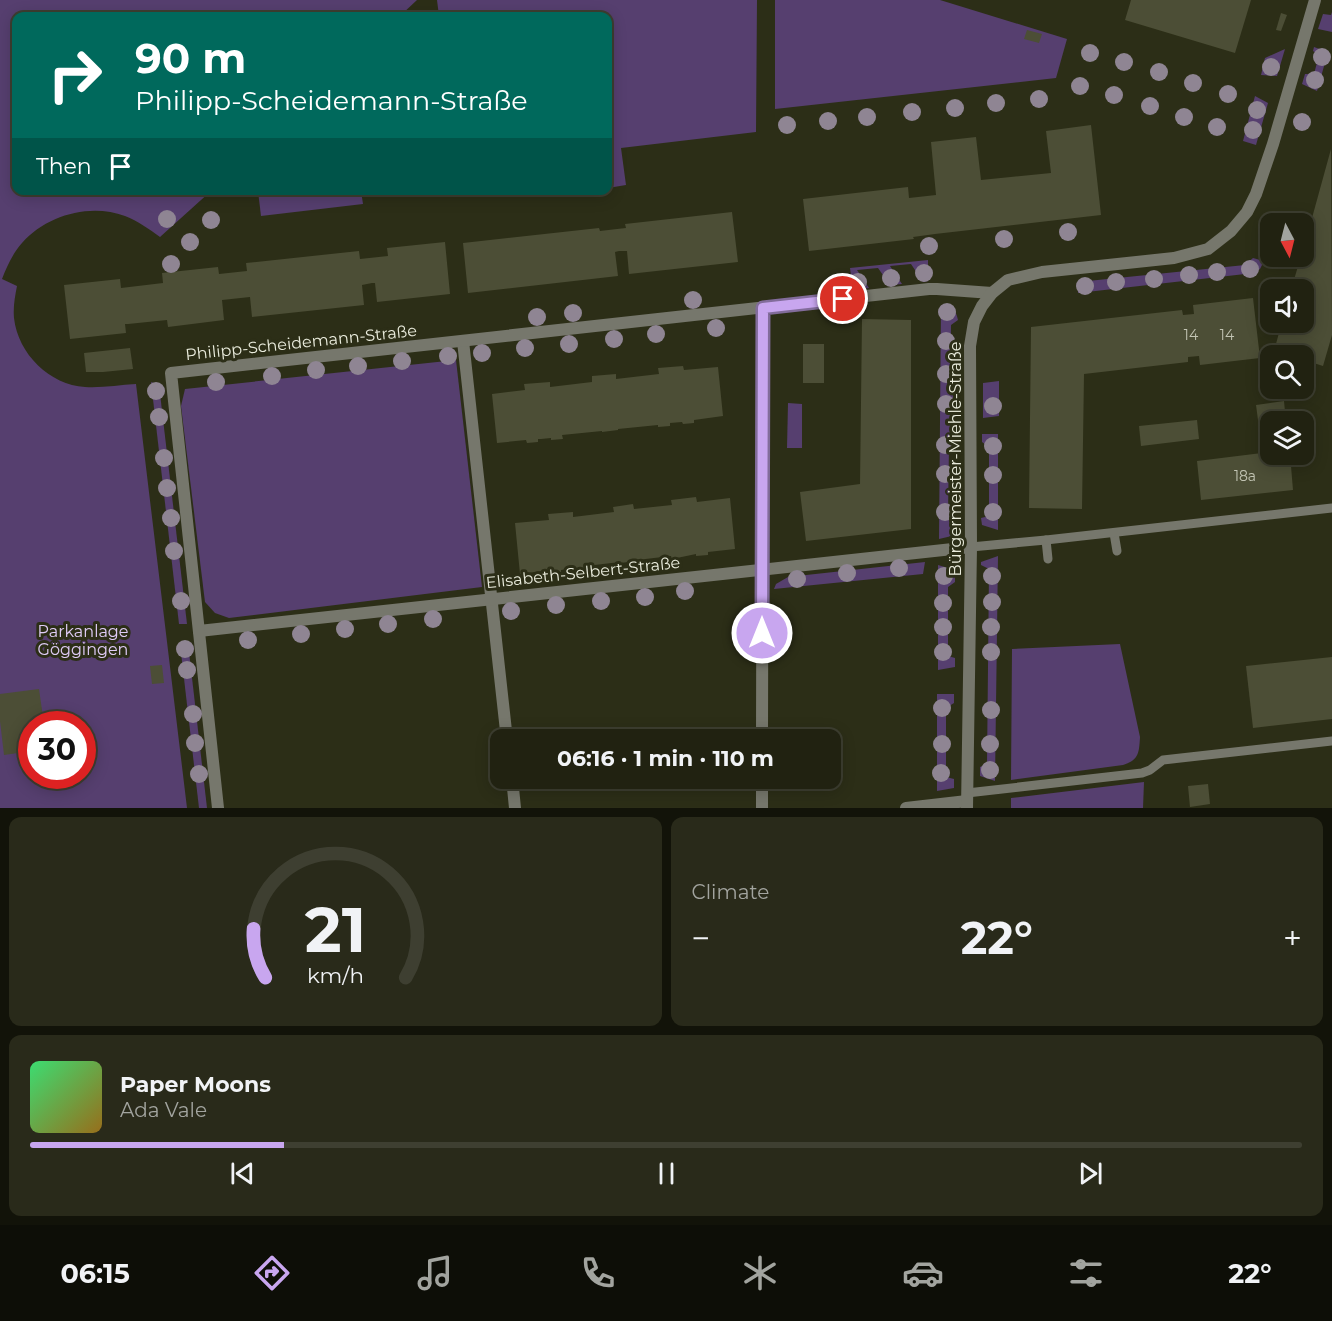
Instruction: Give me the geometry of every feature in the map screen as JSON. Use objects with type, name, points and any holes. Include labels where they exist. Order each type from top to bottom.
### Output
[{"type":"street","name":"Bürgermeister-Miehle-Straße","points":[[967,801],[971,547],[970,346],[974,321],[992,293],[1008,280],[1029,274],[1174,258],[1208,249],[1231,231],[1247,212],[1256,194],[1315,0]]},
{"type":"street","name":"Philipp-Scheidemann-Straße","points":[[218,808],[171,373],[937,289],[992,293]]},
{"type":"street","points":[[762,729],[763,308]]},
{"type":"street","points":[[463,341],[506,729]]},
{"type":"street","name":"Elisabeth-Selbert-Straße","points":[[199,631],[971,547]]},
{"type":"street","points":[[513,789],[515,808]]},
{"type":"street","points":[[762,789],[762,808]]},
{"type":"street","points":[[906,808],[967,801]]},
{"type":"lane","points":[[971,547],[1114,533],[1332,507]]},
{"type":"lane","points":[[1114,533],[1117,551]]},
{"type":"lane","points":[[1046,540],[1048,559]]},
{"type":"lane","points":[[967,801],[1142,773],[1163,760],[1332,741]]},
{"type":"green space","name":"Parkanlage Göggingen","points":[[0,0],[417,0],[404,12],[12,12],[12,195],[207,195],[160,237],[134,220],[112,212],[84,211],[56,219],[32,233],[22,243],[10,260],[2,279],[17,286],[14,318],[17,331],[29,355],[48,374],[72,385],[85,387],[136,384],[187,808],[0,808]]},
{"type":"green space","points":[[437,0],[757,0],[756,132],[621,148],[626,185],[612,187],[612,12],[438,12]]},
{"type":"green space","points":[[775,0],[940,0],[1067,39],[1056,78],[775,109]]},
{"type":"green space","points":[[1332,12],[1332,32],[1318,29],[1323,14],[1331,15]]},
{"type":"green space","points":[[1314,47],[1328,52],[1317,91],[1302,84],[1305,74],[1314,74],[1319,55],[1313,51]]},
{"type":"green space","points":[[1285,49],[1277,76],[1261,75],[1265,58]]},
{"type":"green space","points":[[1255,96],[1268,103],[1256,145],[1243,141]]},
{"type":"green space","points":[[258,195],[362,195],[363,204],[261,216]]},
{"type":"green space","points":[[1253,258],[1260,260],[1261,267],[1254,273],[1078,293],[1078,282],[1245,265]]},
{"type":"green space","points":[[928,260],[928,281],[923,282],[911,264],[890,266],[902,284],[890,285],[878,268],[857,270],[869,288],[853,290],[850,268]]},
{"type":"green space","points":[[941,305],[953,309],[958,320],[951,325],[950,394],[958,396],[956,442],[949,446],[948,515],[955,517],[956,535],[939,539]]},
{"type":"green space","points":[[456,360],[482,587],[229,618],[215,613],[205,602],[181,406],[185,389]]},
{"type":"green space","points":[[999,381],[999,416],[983,418],[983,383]]},
{"type":"green space","points":[[151,382],[159,385],[187,624],[179,624]]},
{"type":"green space","points":[[788,403],[802,404],[802,448],[787,448]]},
{"type":"green space","points":[[982,434],[998,434],[998,530],[982,525],[981,518],[989,516],[989,447],[982,442]]},
{"type":"green space","points":[[998,556],[995,781],[980,776],[980,767],[987,764],[989,569],[981,565],[981,562]]},
{"type":"green space","points":[[925,562],[923,574],[774,589],[776,584],[788,577]]},
{"type":"green space","points":[[938,565],[955,570],[955,582],[948,587],[948,656],[955,658],[955,667],[938,670]]},
{"type":"green space","points":[[188,643],[207,808],[199,808],[180,644]]},
{"type":"green space","points":[[1120,644],[1140,737],[1135,758],[1123,765],[1011,780],[1012,649]]},
{"type":"green space","points":[[937,694],[954,694],[954,703],[946,708],[946,777],[954,779],[954,788],[937,791]]},
{"type":"green space","points":[[1144,782],[1143,808],[1011,808],[1011,798]]},
{"type":"building","points":[[1131,0],[1251,0],[1235,53],[1125,20]]},
{"type":"building","points":[[1281,13],[1287,15],[1281,31],[1276,30]]},
{"type":"building","points":[[1027,30],[1042,34],[1039,43],[1024,39]]},
{"type":"building","points":[[1091,125],[1101,215],[809,251],[803,199],[908,187],[909,198],[936,195],[931,142],[976,137],[981,180],[1051,173],[1046,131]]},
{"type":"building","points":[[1331,149],[1332,335],[1323,366],[1314,363],[1314,345],[1276,345],[1279,333],[1314,333],[1314,279],[1294,279],[1298,267],[1314,267],[1313,213]]},
{"type":"building","points":[[732,212],[738,262],[629,274],[627,251],[619,251],[615,252],[618,276],[468,293],[463,243],[599,228],[600,231],[626,228],[625,224]]},
{"type":"building","points":[[445,242],[450,294],[377,302],[375,283],[372,283],[362,285],[364,305],[252,317],[250,297],[222,300],[224,320],[168,327],[167,320],[125,324],[126,333],[70,339],[64,285],[120,279],[121,288],[163,283],[162,273],[218,267],[219,274],[247,271],[246,263],[359,251],[360,259],[388,256],[387,248]]},
{"type":"building","points":[[1253,298],[1260,358],[1200,365],[1199,356],[1188,357],[1188,362],[1084,374],[1082,509],[1029,508],[1031,327],[1182,310],[1183,315],[1194,314],[1193,305]]},
{"type":"building","points":[[862,319],[911,320],[911,529],[806,541],[800,492],[860,484]]},
{"type":"building","points":[[803,344],[824,344],[824,383],[803,383]]},
{"type":"building","points":[[130,348],[133,369],[86,372],[84,353]]},
{"type":"building","points":[[683,366],[684,370],[718,367],[723,416],[694,420],[694,423],[670,423],[670,426],[658,427],[658,425],[562,435],[563,439],[538,439],[538,442],[527,443],[526,440],[497,443],[492,394],[525,390],[524,384],[550,382],[550,387],[592,382],[592,376],[616,374],[616,379],[659,374],[658,368]]},
{"type":"building","points":[[1284,401],[1285,411],[1260,411],[1260,435],[1256,405]]},
{"type":"building","points":[[1197,420],[1199,439],[1141,446],[1139,426]]},
{"type":"building","points":[[1260,453],[1260,465],[1291,465],[1293,490],[1201,500],[1197,461]]},
{"type":"building","points":[[696,497],[697,502],[730,498],[735,549],[708,552],[708,555],[696,556],[696,554],[672,559],[671,556],[586,566],[586,569],[568,569],[561,570],[561,572],[550,573],[549,570],[520,574],[515,523],[549,520],[548,514],[573,512],[573,517],[614,512],[613,507],[633,504],[634,509],[672,505],[671,500]]},
{"type":"building","points":[[1332,657],[1332,719],[1253,728],[1246,666]]},
{"type":"building","points":[[162,665],[164,683],[152,684],[150,666]]},
{"type":"building","points":[[39,689],[42,711],[18,711],[18,753],[4,755],[0,694]]},
{"type":"building","points":[[1208,784],[1210,804],[1190,807],[1188,786]]},
{"type":"route","points":[[762,633],[763,308],[843,299]]}]
